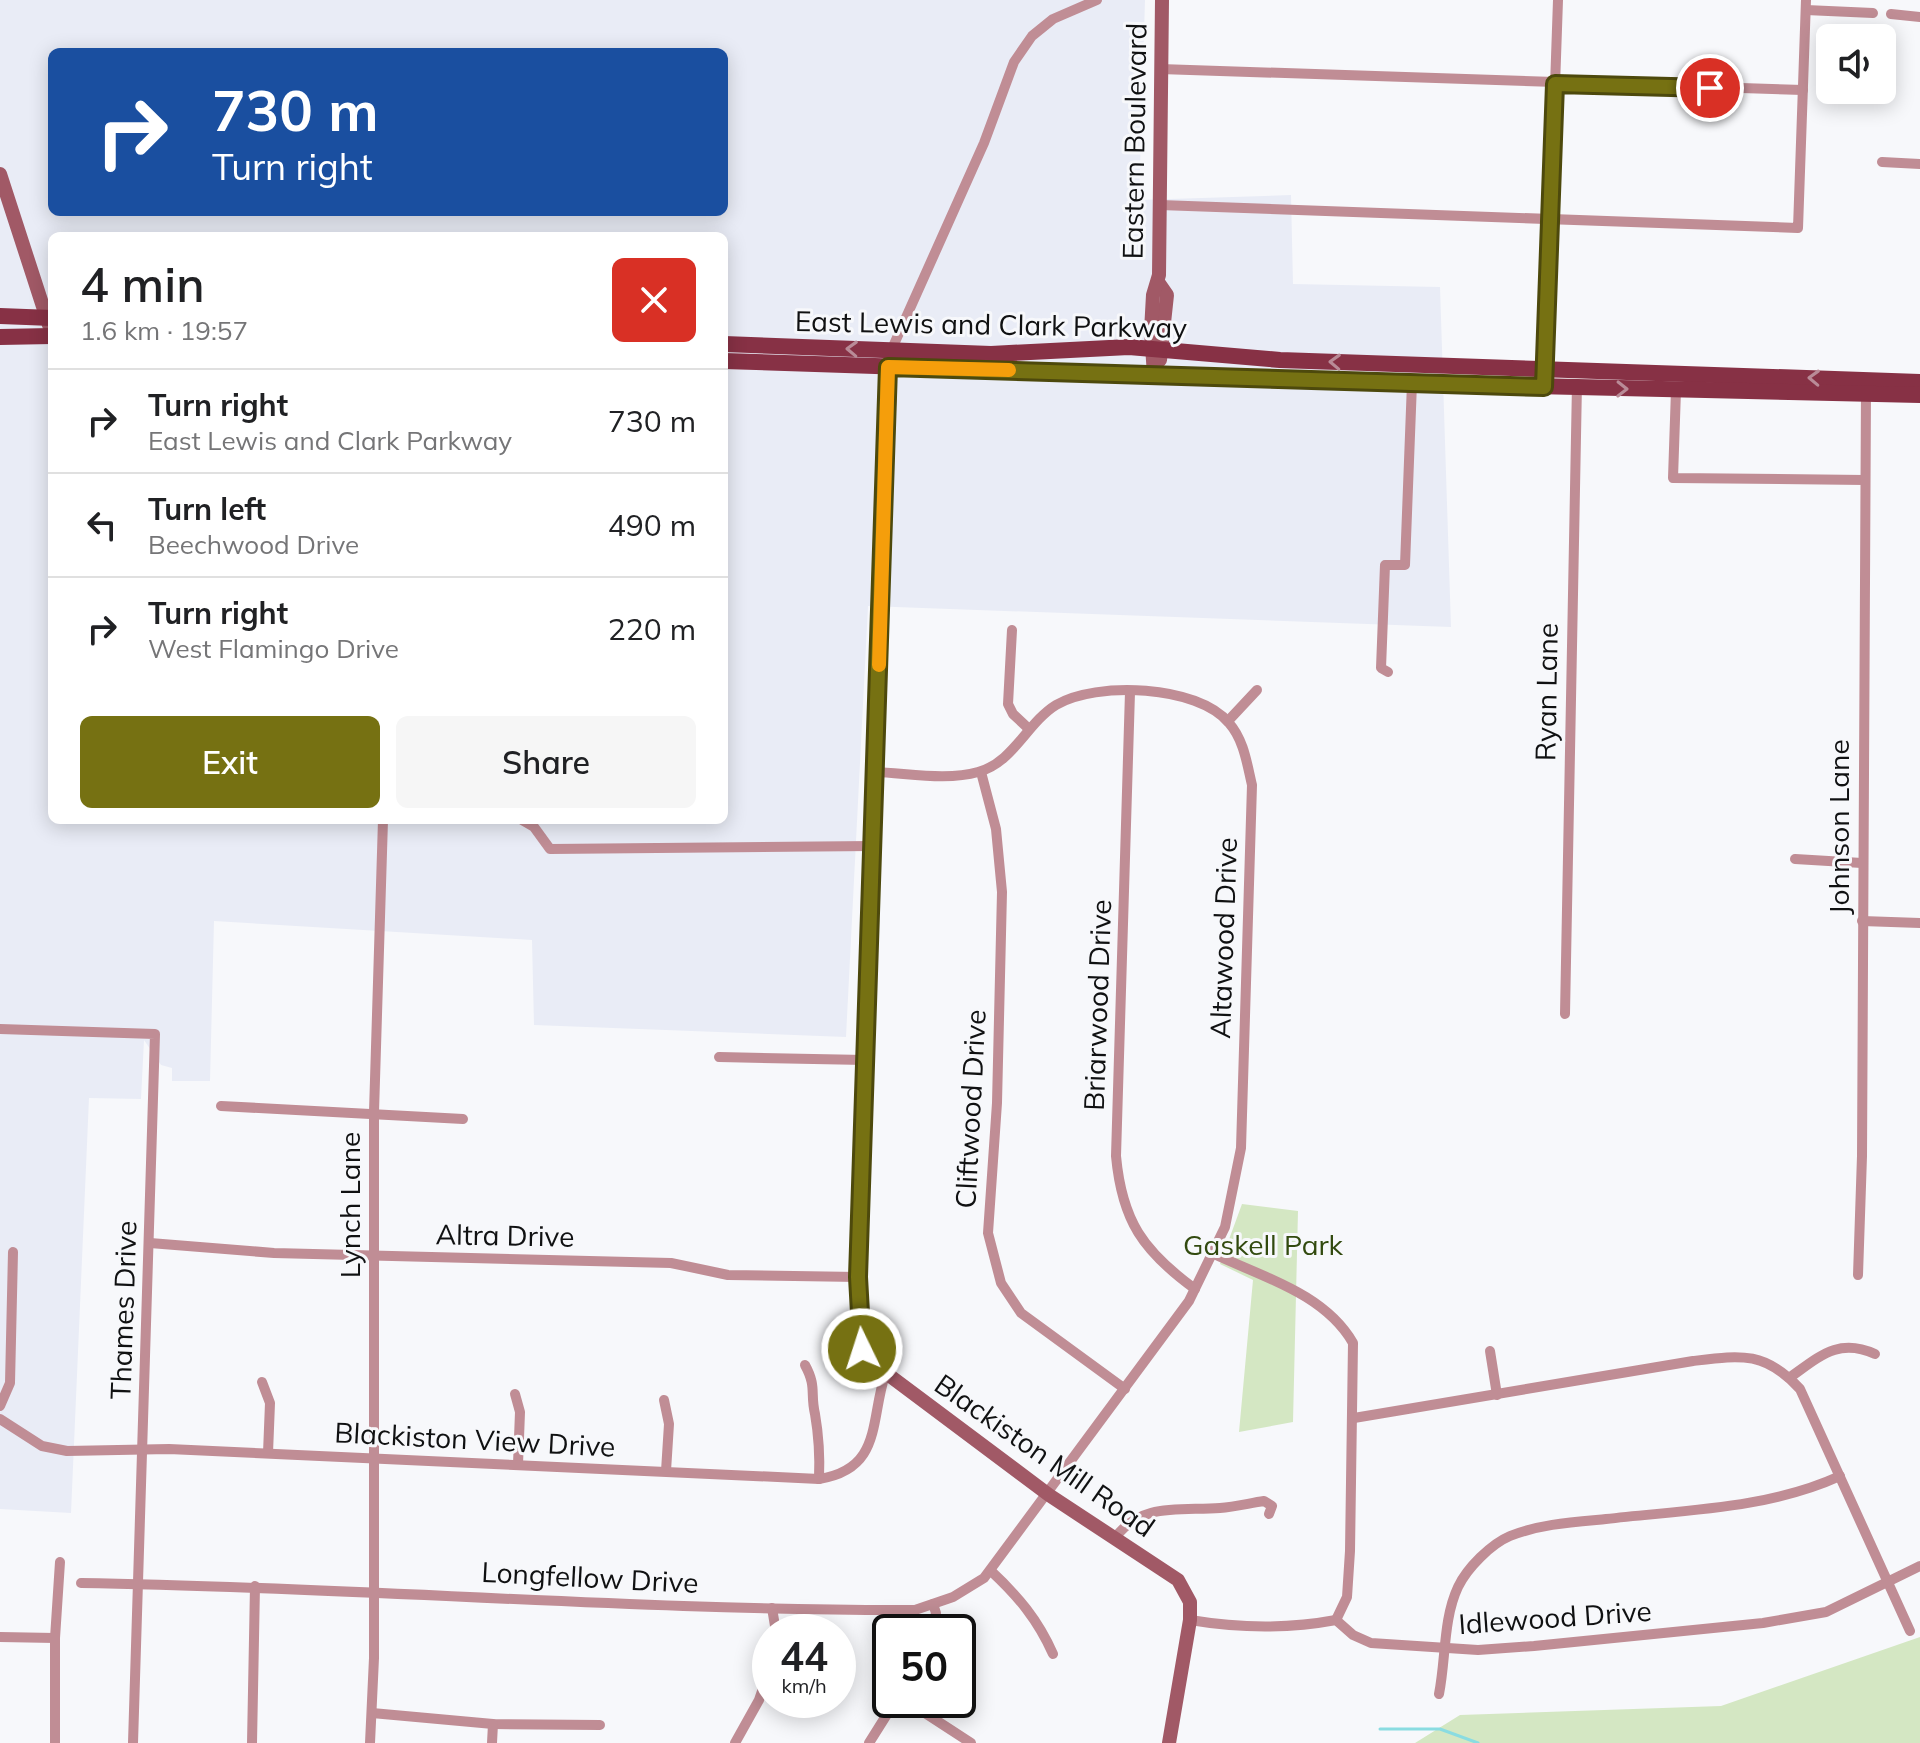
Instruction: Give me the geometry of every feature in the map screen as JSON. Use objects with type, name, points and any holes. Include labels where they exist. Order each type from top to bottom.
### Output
[{"type":"main road","name":"Eastern Boulevard","points":[[1154,375],[1167,295],[1158,282],[1162,0]]},
{"type":"main road","points":[[0,174],[48,312]]},
{"type":"main road","points":[[0,316],[48,318]]},
{"type":"main road","points":[[0,337],[48,336]]},
{"type":"main road","name":"East Lewis and Clark Parkway","points":[[728,344],[890,359],[1154,375],[1412,383],[1544,379]]},
{"type":"main road","name":"East Lewis and Clark Parkway","points":[[728,361],[890,359],[1088,348],[1544,379]]},
{"type":"main road","name":"Blackiston Mill Road","points":[[890,359],[858,1277],[861,1346],[885,1375],[1049,1495],[1178,1580],[1190,1602],[1190,1620],[1169,1743]]},
{"type":"main road","points":[[1544,379],[1866,387],[1920,395]]},
{"type":"main road","points":[[1577,380],[1676,390],[1866,387],[1920,382]]},
{"type":"street","points":[[890,359],[984,143],[1014,62],[1032,36],[1053,19],[1097,0]]},
{"type":"street","points":[[1544,379],[1558,0]]},
{"type":"street","points":[[1160,205],[1798,228],[1806,5],[1873,13]]},
{"type":"street","points":[[1891,14],[1920,17]]},
{"type":"street","points":[[1160,69],[1803,90]]},
{"type":"street","points":[[1882,162],[1920,164]]},
{"type":"street","name":"Ryan Lane","points":[[1565,1014],[1577,380]]},
{"type":"street","points":[[1388,672],[1381,668],[1385,565],[1405,565],[1412,383]]},
{"type":"street","name":"Johnson Lane","points":[[1858,1275],[1866,387]]},
{"type":"street","points":[[1676,390],[1673,478],[1865,480]]},
{"type":"street","points":[[1012,630],[1008,704],[1013,714],[1029,729]]},
{"type":"street","points":[[875,772],[960,775],[981,772],[1008,755],[1029,729],[1067,699],[1101,691],[1173,694],[1203,705],[1228,721],[1257,690]]},
{"type":"street","name":"Briarwood Drive","points":[[1130,692],[1116,1156],[1120,1194],[1138,1233],[1159,1263],[1195,1289]]},
{"type":"street","name":"Altawood Drive","points":[[1049,1495],[1195,1289],[1214,1254],[1235,1188],[1241,1148],[1252,785],[1242,744],[1228,721]]},
{"type":"street","name":"Cliftwood Drive","points":[[981,772],[996,829],[1002,892],[997,1103],[988,1233],[1001,1283],[1021,1313],[1125,1389]]},
{"type":"street","name":"Lynch Lane","points":[[370,1743],[374,1591],[374,1112],[383,824]]},
{"type":"street","points":[[529,824],[550,849],[872,846]]},
{"type":"street","points":[[1795,859],[1862,863]]},
{"type":"street","points":[[1862,921],[1920,923]]},
{"type":"street","name":"Thames Drive","points":[[0,1029],[155,1034],[133,1743]]},
{"type":"street","points":[[719,1057],[865,1060]]},
{"type":"street","points":[[221,1106],[463,1119]]},
{"type":"street","name":"Altra Drive","points":[[150,1243],[373,1255],[671,1263],[728,1275],[858,1277]]},
{"type":"street","points":[[0,1406],[10,1383],[13,1252]]},
{"type":"street","points":[[1190,1620],[1222,1625],[1304,1626],[1336,1620],[1347,1597],[1354,1418],[1353,1343],[1337,1318],[1298,1293],[1214,1254]]},
{"type":"street","points":[[1789,1378],[1837,1349],[1855,1345],[1875,1354]]},
{"type":"street","points":[[1490,1351],[1497,1395]]},
{"type":"street","points":[[1354,1418],[1743,1355],[1768,1362],[1800,1389],[1910,1631]]},
{"type":"street","points":[[805,1365],[815,1382],[814,1411],[820,1433],[819,1479]]},
{"type":"street","name":"Blackiston View Drive","points":[[0,1419],[25,1437],[54,1448],[268,1453],[819,1479],[836,1476],[866,1453],[875,1433],[877,1398],[885,1375]]},
{"type":"street","points":[[262,1382],[270,1403],[268,1453]]},
{"type":"street","points":[[515,1394],[520,1412],[518,1464]]},
{"type":"street","points":[[664,1400],[669,1424],[666,1471]]},
{"type":"street","points":[[1439,1694],[1447,1648],[1447,1616],[1459,1583],[1486,1553],[1508,1537],[1552,1524],[1783,1498],[1840,1476]]},
{"type":"street","name":"Longfellow Drive","points":[[81,1583],[255,1586],[772,1608],[915,1610],[953,1597],[991,1571],[1049,1495]]},
{"type":"street","points":[[1115,1538],[1134,1518],[1166,1508],[1220,1508],[1264,1501],[1272,1506],[1269,1514]]},
{"type":"street","points":[[55,1743],[55,1638],[60,1562]]},
{"type":"street","name":"Idlewood Drive","points":[[1336,1620],[1353,1635],[1371,1643],[1447,1648],[1534,1646],[1763,1623],[1826,1612],[1920,1566]]},
{"type":"street","points":[[991,1571],[1019,1598],[1042,1629],[1053,1654]]},
{"type":"street","points":[[252,1743],[255,1586]]},
{"type":"street","points":[[933,1604],[936,1614]]},
{"type":"street","points":[[772,1608],[773,1614]]},
{"type":"street","points":[[0,1637],[55,1638]]},
{"type":"street","points":[[372,1713],[493,1724],[600,1725]]},
{"type":"street","points":[[735,1743],[752,1713]]},
{"type":"street","points":[[869,1743],[885,1718]]},
{"type":"street","points":[[933,1718],[971,1743]]},
{"type":"street","points":[[492,1743],[493,1724]]},
{"type":"shaded area","points":[[0,0],[1145,0],[1139,200],[1291,195],[1293,284],[1440,287],[1451,627],[868,606],[846,1037],[534,1025],[532,940],[214,921],[210,1081],[172,1081],[172,1068],[161,1065],[144,1040],[141,1099],[89,1098],[71,1513],[0,1509]]},
{"type":"green space","name":"Gaskell Park","points":[[1242,1204],[1298,1211],[1293,1422],[1239,1432],[1253,1280],[1220,1264]]},
{"type":"green space","points":[[1920,1637],[1920,1743],[1415,1743],[1460,1715],[1721,1706]]},
{"type":"waterway","points":[[1380,1729],[1440,1729],[1478,1743]]},
{"type":"slow traffic","points":[[879,665],[888,367],[1009,370]]},
{"type":"route","points":[[862,1349],[858,1277],[888,367],[1544,387],[1555,84],[1710,88]]}]
